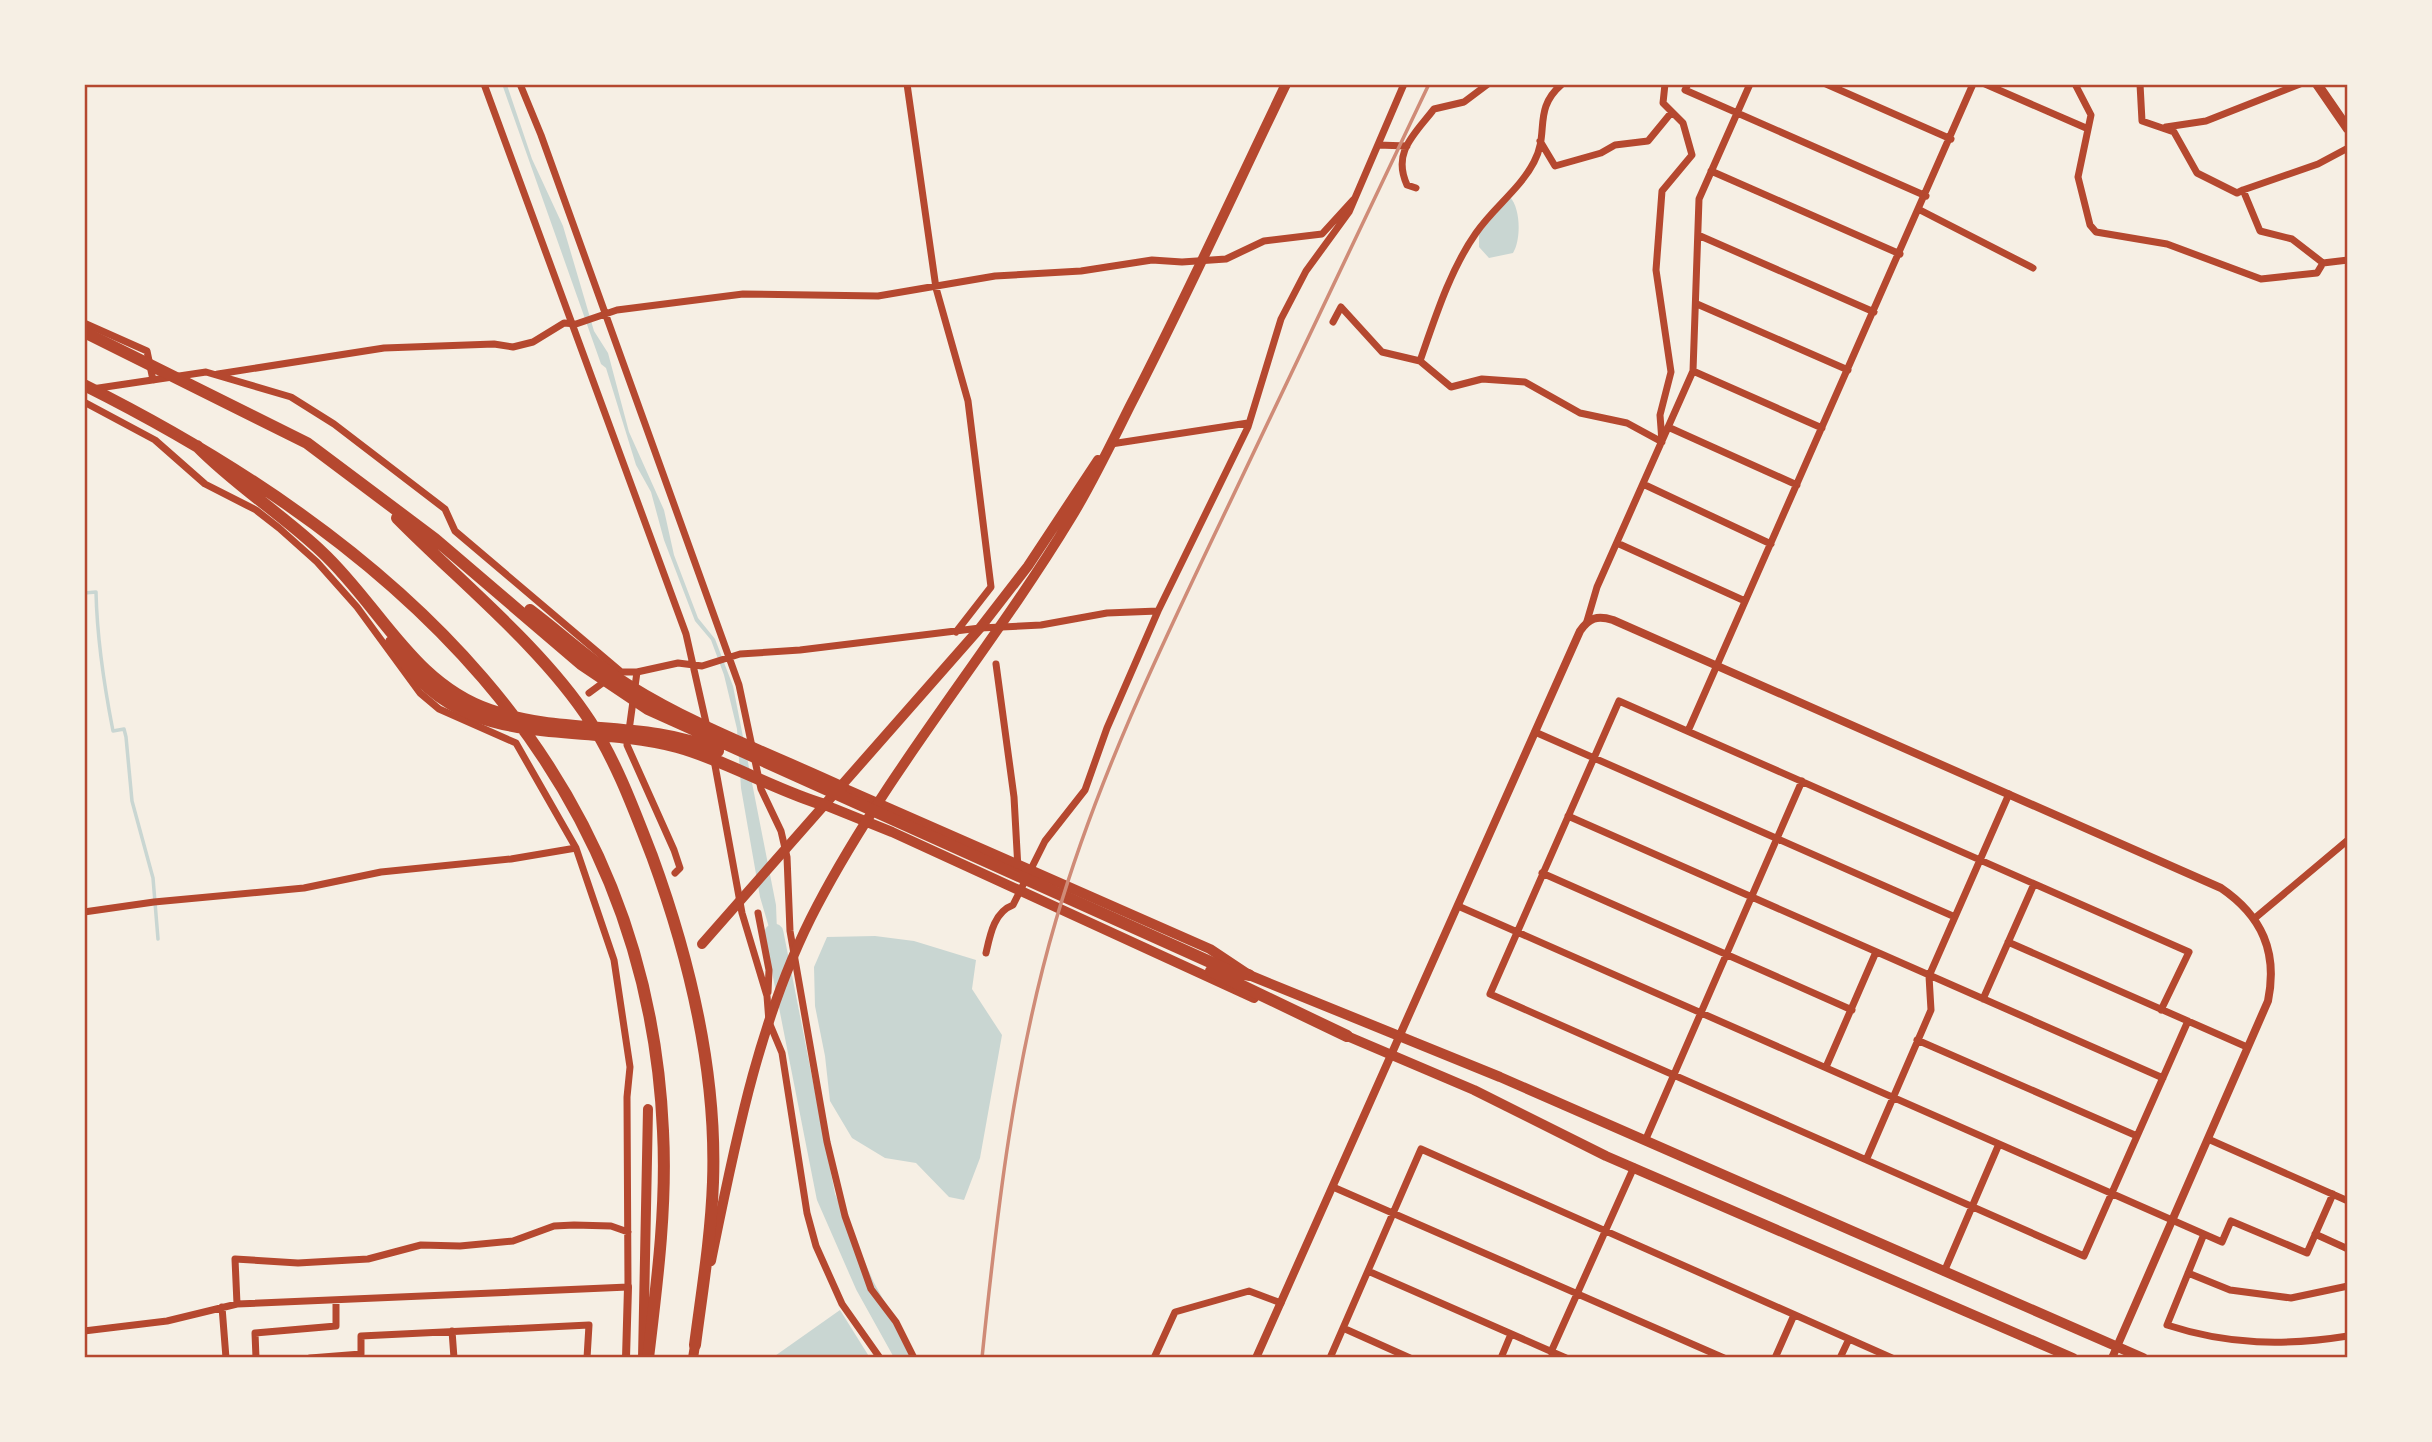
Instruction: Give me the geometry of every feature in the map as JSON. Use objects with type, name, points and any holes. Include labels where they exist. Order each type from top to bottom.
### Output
[{"type":"highway","points":[[84,332],[307,443],[435,539],[581,664],[648,709],[1087,909],[1347,1036]]},
{"type":"highway","points":[[84,388],[183,437],[230,465],[341,543],[415,604],[447,636],[497,693],[532,740],[594,849],[627,932],[639,974],[660,1090],[663,1210],[645,1358]]},
{"type":"highway","points":[[197,446],[239,486],[299,530],[355,584],[421,667],[449,690],[476,705],[525,719],[645,731],[706,746],[1230,971],[1249,975]]},
{"type":"highway","points":[[365,485],[490,608],[575,700],[604,744],[639,824],[687,969],[702,1038],[711,1106],[711,1216],[694,1352]]},
{"type":"highway","points":[[464,563],[627,684],[700,724],[841,787]]},
{"type":"highway","points":[[376,610],[398,654],[416,678],[440,698],[469,714],[534,731],[677,747],[825,805]]},
{"type":"main road","points":[[694,1352],[737,1143],[766,1035],[798,946],[817,906],[876,805],[1073,515],[1175,319],[1286,84]]},
{"type":"main road","points":[[2317,84],[2348,129]]},
{"type":"main road","points":[[702,944],[980,628],[1028,566],[1088,471],[1111,444]]},
{"type":"main road","points":[[841,787],[1087,909]]},
{"type":"main road","points":[[825,805],[1087,909]]},
{"type":"main road","points":[[1249,975],[1500,1077],[1944,1272],[2114,1353],[2143,1358]]},
{"type":"main road","points":[[1347,1036],[1474,1090],[1544,1127],[1634,1167],[2073,1358]]},
{"type":"main road","points":[[645,1358],[648,1109]]},
{"type":"street","points":[[484,84],[575,324],[686,634],[726,815],[742,913],[767,996]]},
{"type":"street","points":[[520,84],[541,135],[728,658],[761,789],[781,831],[787,858],[790,931],[827,1142],[845,1216],[871,1289],[896,1322],[914,1358]]},
{"type":"street","points":[[907,84],[936,288],[968,401],[991,587],[956,632]]},
{"type":"street","points":[[986,953],[992,927],[1004,908],[1013,905],[1045,841],[1085,790],[1107,728],[1158,611],[1248,423],[1281,319],[1306,271],[1342,225],[1404,84]]},
{"type":"street","points":[[1416,188],[1407,185],[1401,172],[1400,161],[1407,146],[1434,109],[1464,102],[1488,84]]},
{"type":"street","points":[[1420,361],[1438,310],[1464,252],[1493,211],[1527,174],[1537,156],[1545,102],[1562,84]]},
{"type":"street","points":[[1661,442],[1660,415],[1671,372],[1656,270],[1662,191],[1692,155],[1683,123],[1663,103],[1665,84]]},
{"type":"street","points":[[1688,84],[1685,89],[1926,196]]},
{"type":"street","points":[[1256,1358],[1393,1056],[1580,631],[1587,621],[1616,543],[1693,371],[1699,199],[1750,84]]},
{"type":"street","points":[[1826,84],[1951,139]]},
{"type":"street","points":[[1688,731],[1920,210],[1973,84]]},
{"type":"street","points":[[1985,84],[2086,128]]},
{"type":"street","points":[[2075,84],[2091,115],[2086,128],[2078,177],[2090,225],[2096,232],[2167,244],[2261,279],[2317,273],[2323,263]]},
{"type":"street","points":[[2140,84],[2142,121],[2166,127],[2174,132],[2197,173],[2237,192],[2318,164],[2348,148]]},
{"type":"street","points":[[2166,127],[2206,121],[2300,84]]},
{"type":"street","points":[[1540,140],[1555,166],[1601,153],[1615,145],[1648,141],[1671,113]]},
{"type":"street","points":[[1378,145],[1407,146]]},
{"type":"street","points":[[1711,171],[1900,254]]},
{"type":"street","points":[[2243,190],[2260,231],[2292,239],[2323,263],[2348,260]]},
{"type":"street","points":[[218,374],[384,348],[494,344],[513,347],[533,342],[565,323],[575,324],[603,314],[743,294],[878,296],[995,276],[1081,271],[1152,260],[1201,261],[1226,258],[1264,241],[1322,234],[1353,200]]},
{"type":"street","points":[[1920,210],[2033,268]]},
{"type":"street","points":[[1698,235],[1874,312]]},
{"type":"street","points":[[1697,304],[1848,370]]},
{"type":"street","points":[[1333,322],[1341,307],[1382,352],[1420,361],[1451,387],[1482,379],[1525,382],[1580,413],[1627,423],[1661,442]]},
{"type":"street","points":[[84,323],[147,351],[153,380]]},
{"type":"street","points":[[1693,371],[1822,428]]},
{"type":"street","points":[[84,388],[206,372],[291,397],[334,424],[445,509],[455,531],[620,671],[637,672],[678,663],[702,666],[728,658],[980,628],[1041,625],[1107,612],[1158,611]]},
{"type":"street","points":[[84,402],[155,440],[205,484],[264,516],[317,562],[357,607],[420,693],[456,718],[516,743],[576,848],[599,902],[614,960],[630,1067],[626,1358]]},
{"type":"street","points":[[1111,444],[1248,423]]},
{"type":"street","points":[[1668,427],[1797,485]]},
{"type":"street","points":[[1643,484],[1771,544]]},
{"type":"street","points":[[1616,543],[1745,601]]},
{"type":"street","points":[[1587,621],[1597,617],[1614,620],[2221,888],[2255,918],[2269,949],[2272,976],[2268,1001],[2114,1353]]},
{"type":"street","points":[[996,664],[1014,797],[1018,871],[1024,882]]},
{"type":"street","points":[[589,693],[620,671]]},
{"type":"street","points":[[637,672],[627,745],[674,850],[680,868],[675,873]]},
{"type":"street","points":[[2161,1010],[2189,952],[1619,701],[1490,993],[2084,1256],[2188,1021]]},
{"type":"street","points":[[1535,732],[1955,918]]},
{"type":"street","points":[[1645,1141],[1802,781]]},
{"type":"street","points":[[1867,1158],[1931,1010],[1929,976],[2009,794]]},
{"type":"street","points":[[1568,816],[2163,1078]]},
{"type":"street","points":[[2255,918],[2348,840]]},
{"type":"street","points":[[84,912],[154,902],[304,888],[381,872],[511,859],[576,848]]},
{"type":"street","points":[[1542,873],[1852,1010]]},
{"type":"street","points":[[1983,999],[2034,884]]},
{"type":"street","points":[[1458,906],[2222,1242],[2231,1222],[2307,1253],[2333,1194]]},
{"type":"street","points":[[758,913],[769,970],[769,1022],[782,1053],[802,1191],[816,1246],[842,1304],[880,1358]]},
{"type":"street","points":[[2008,942],[2248,1048]]},
{"type":"street","points":[[1826,1067],[1876,952]]},
{"type":"street","points":[[1917,1040],[2137,1136]]},
{"type":"street","points":[[2208,1139],[2348,1201]]},
{"type":"street","points":[[1944,1272],[1999,1144]]},
{"type":"street","points":[[1330,1358],[1421,1149],[1892,1358]]},
{"type":"street","points":[[1551,1352],[1634,1167]]},
{"type":"street","points":[[1333,1187],[1724,1358]]},
{"type":"street","points":[[237,1304],[235,1259],[298,1263],[368,1259],[421,1245],[460,1246],[513,1241],[554,1226],[611,1226],[628,1232]]},
{"type":"street","points":[[2204,1234],[2167,1325],[2202,1336],[2271,1344],[2348,1336]]},
{"type":"street","points":[[2315,1234],[2348,1249]]},
{"type":"street","points":[[1368,1271],[1566,1358]]},
{"type":"street","points":[[2188,1273],[2230,1290],[2291,1298],[2348,1286]]},
{"type":"street","points":[[84,1331],[153,1323],[237,1304],[628,1287]]},
{"type":"street","points":[[1154,1358],[1175,1312],[1249,1291],[1281,1303]]},
{"type":"street","points":[[256,1358],[255,1332],[336,1326],[336,1301]]},
{"type":"street","points":[[222,1307],[226,1358]]},
{"type":"street","points":[[1775,1358],[1794,1315]]},
{"type":"street","points":[[310,1358],[361,1354],[361,1336],[589,1325],[587,1358]]},
{"type":"street","points":[[1343,1328],[1410,1358]]},
{"type":"street","points":[[452,1331],[454,1358]]},
{"type":"street","points":[[1501,1358],[1511,1334]]},
{"type":"street","points":[[1840,1358],[1849,1339]]},
{"type":"shaded area","points":[[502,84],[507,85],[532,159],[563,226],[594,331],[608,353],[629,432],[664,510],[674,555],[698,618],[715,639],[733,686],[776,905],[778,958],[760,897],[741,788],[737,729],[724,675],[711,640],[695,621],[664,540],[651,492],[636,465],[606,368],[601,364]]},
{"type":"shaded area","points":[[1510,197],[1518,217],[1516,247],[1513,253],[1489,258],[1479,247],[1479,234]]},
{"type":"shaded area","points":[[875,936],[914,941],[976,960],[972,989],[1002,1035],[980,1158],[964,1200],[949,1197],[916,1163],[885,1158],[852,1138],[830,1101],[815,1006],[814,967],[827,937]]},
{"type":"shaded area","points":[[840,1310],[870,1358],[772,1358]]},
{"type":"waterway","points":[[84,593],[96,592],[99,645],[113,731],[124,729],[126,737],[132,801],[153,878],[158,939]]},
{"type":"waterway","points":[[774,933],[826,1197],[865,1286],[905,1358]]},
{"type":"railway","points":[[982,1358],[1001,1193],[1018,1083],[1041,974],[1073,865],[1113,758],[1159,653],[1429,84]]}]
